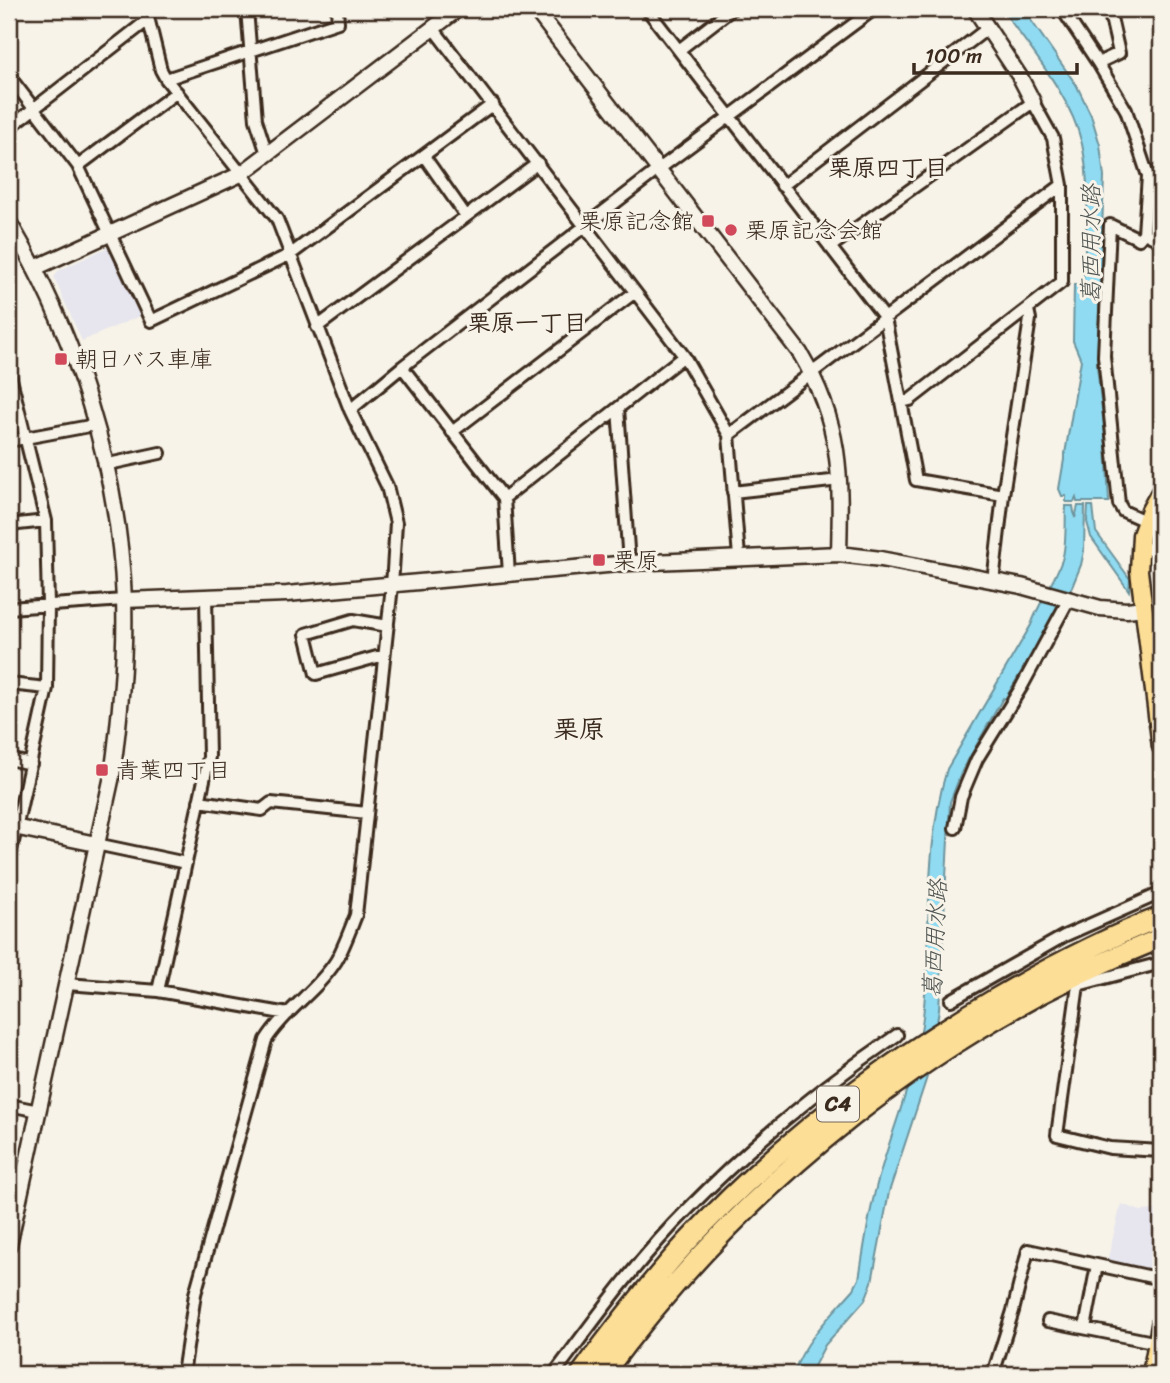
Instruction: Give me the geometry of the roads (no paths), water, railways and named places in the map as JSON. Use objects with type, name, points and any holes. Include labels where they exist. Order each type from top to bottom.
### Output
[{"type":"highway","name":"C4","points":[[581,1374],[653,1282],[696,1233],[762,1168],[859,1088],[911,1051],[1003,994],[1095,946],[1161,917]]},
{"type":"highway","name":"C4","points":[[603,1374],[658,1305],[712,1244],[761,1195],[821,1142],[889,1088],[1006,1013],[1087,970],[1161,938]]},
{"type":"main road","points":[[1161,491],[1145,521],[1139,571],[1161,747]]},
{"type":"main road","points":[[1152,1374],[1161,1320]]},
{"type":"street","points":[[247,9],[256,120],[267,154]]},
{"type":"street","points":[[166,79],[338,22],[337,9]]},
{"type":"street","points":[[35,268],[241,174],[458,9]]},
{"type":"street","points":[[535,9],[800,354],[811,372],[832,420],[837,442],[840,480],[839,554]]},
{"type":"street","points":[[647,9],[885,318],[916,480],[1003,495]]},
{"type":"street","points":[[679,50],[732,9]]},
{"type":"street","points":[[902,402],[910,400],[1062,282],[1062,185],[1053,138],[1020,77],[975,9]]},
{"type":"street","points":[[1062,9],[1126,110],[1148,176],[1144,233],[1139,239],[1111,225],[1104,356],[1119,504],[1123,511],[1145,521]]},
{"type":"street","points":[[1098,63],[1119,52],[1109,9]]},
{"type":"street","points":[[350,410],[659,169],[870,10]]},
{"type":"street","points":[[9,128],[147,14],[161,70],[166,79],[277,219],[350,410],[387,486],[396,523],[388,626],[356,915],[336,961],[310,993],[274,1027],[266,1040],[195,1294],[183,1374]]},
{"type":"street","points":[[782,186],[988,27]]},
{"type":"street","points":[[433,28],[684,356],[729,435],[739,557]]},
{"type":"street","points":[[9,76],[78,166],[151,321],[291,254],[493,104]]},
{"type":"street","points":[[78,166],[177,92]]},
{"type":"street","points":[[830,247],[1033,102]]},
{"type":"street","points":[[424,156],[467,216]]},
{"type":"street","points":[[317,327],[538,163]]},
{"type":"street","points":[[729,435],[1062,185]]},
{"type":"street","points":[[9,222],[35,268],[67,339],[95,425],[116,529],[124,600],[121,701],[112,776],[9,1245]]},
{"type":"street","points":[[1144,233],[1161,241]]},
{"type":"street","points":[[452,432],[635,292]]},
{"type":"street","points":[[993,582],[1003,495],[1030,319],[1028,310]]},
{"type":"street","points":[[504,498],[684,356]]},
{"type":"street","points":[[402,367],[504,498],[509,574]]},
{"type":"street","points":[[9,371],[46,521],[48,605],[47,688],[31,764],[13,827],[9,860]]},
{"type":"street","points":[[618,408],[629,563]]},
{"type":"street","points":[[9,441],[95,425]]},
{"type":"street","points":[[104,465],[160,453]]},
{"type":"street","points":[[733,492],[840,480]]},
{"type":"street","points":[[9,525],[46,521]]},
{"type":"street","points":[[1140,546],[1161,552]]},
{"type":"street","points":[[9,608],[392,586],[629,563],[839,554],[910,564],[1044,591],[1116,610],[1143,608]]},
{"type":"street","points":[[158,991],[209,757],[206,597]]},
{"type":"street","points":[[955,828],[961,797],[977,758],[1022,686],[1068,599]]},
{"type":"street","points":[[384,656],[316,674],[306,634],[353,620],[388,626]]},
{"type":"street","points":[[9,684],[47,688]]},
{"type":"street","points":[[9,759],[31,764]]},
{"type":"street","points":[[199,801],[262,810],[271,803],[367,813]]},
{"type":"street","points":[[13,827],[186,863]]},
{"type":"street","points":[[951,1000],[1064,936],[1161,893]]},
{"type":"street","points":[[1161,963],[1078,985],[1057,1135],[1110,1148],[1161,1151]]},
{"type":"street","points":[[67,984],[158,991],[288,1014]]},
{"type":"street","points":[[554,1374],[606,1306],[688,1209],[803,1104],[897,1035]]},
{"type":"street","points":[[9,1105],[39,1111]]},
{"type":"street","points":[[993,1374],[1013,1311],[1028,1250],[1161,1279]]},
{"type":"street","points":[[1085,1328],[1097,1265]]},
{"type":"street","points":[[1048,1321],[1158,1343]]},
{"type":"water","name":"葛西用水路","points":[[1002,9],[1023,9],[1077,86],[1091,115],[1100,145],[1104,177],[1097,366],[1106,444],[1109,502],[1077,502],[1076,498],[1074,502],[1066,502],[1066,496],[1062,496],[1059,489],[1081,360],[1073,341],[1074,285],[1083,285],[1086,232],[1087,179],[1082,144],[1069,108],[1059,90]]},
{"type":"water","name":"葛西用水路","points":[[1066,506],[1073,506],[1075,518],[1078,506],[1085,506],[1081,565],[1072,587],[1005,699],[1003,698],[962,771],[950,802],[939,1010],[929,1071],[889,1192],[872,1282],[865,1300],[825,1345],[810,1374],[793,1374],[804,1350],[854,1289],[859,1279],[877,1183],[916,1056],[926,986],[934,830],[947,769],[1031,625],[1059,568],[1065,547]]},
{"type":"water","points":[[1088,506],[1093,506],[1096,532],[1130,579],[1129,591],[1091,537],[1087,522]]},
{"type":"waterway","points":[[1154,534],[1161,523]]},
{"type":"waterway","points":[[1155,617],[1161,634]]},
{"type":"place","name":"栗原記念館","points":[[708,221]]},
{"type":"place","name":"栗原記念会館","points":[[731,230]]},
{"type":"place","name":"朝日バス車庫","points":[[61,359]]},
{"type":"place","name":"栗原","points":[[599,560]]},
{"type":"place","name":"青葉四丁目","points":[[102,770]]},
{"type":"district","name":"栗原四丁目","points":[[888,168]]},
{"type":"district","name":"栗原一丁目","points":[[527,323]]},
{"type":"district","name":"栗原","points":[[579,729]]}]
